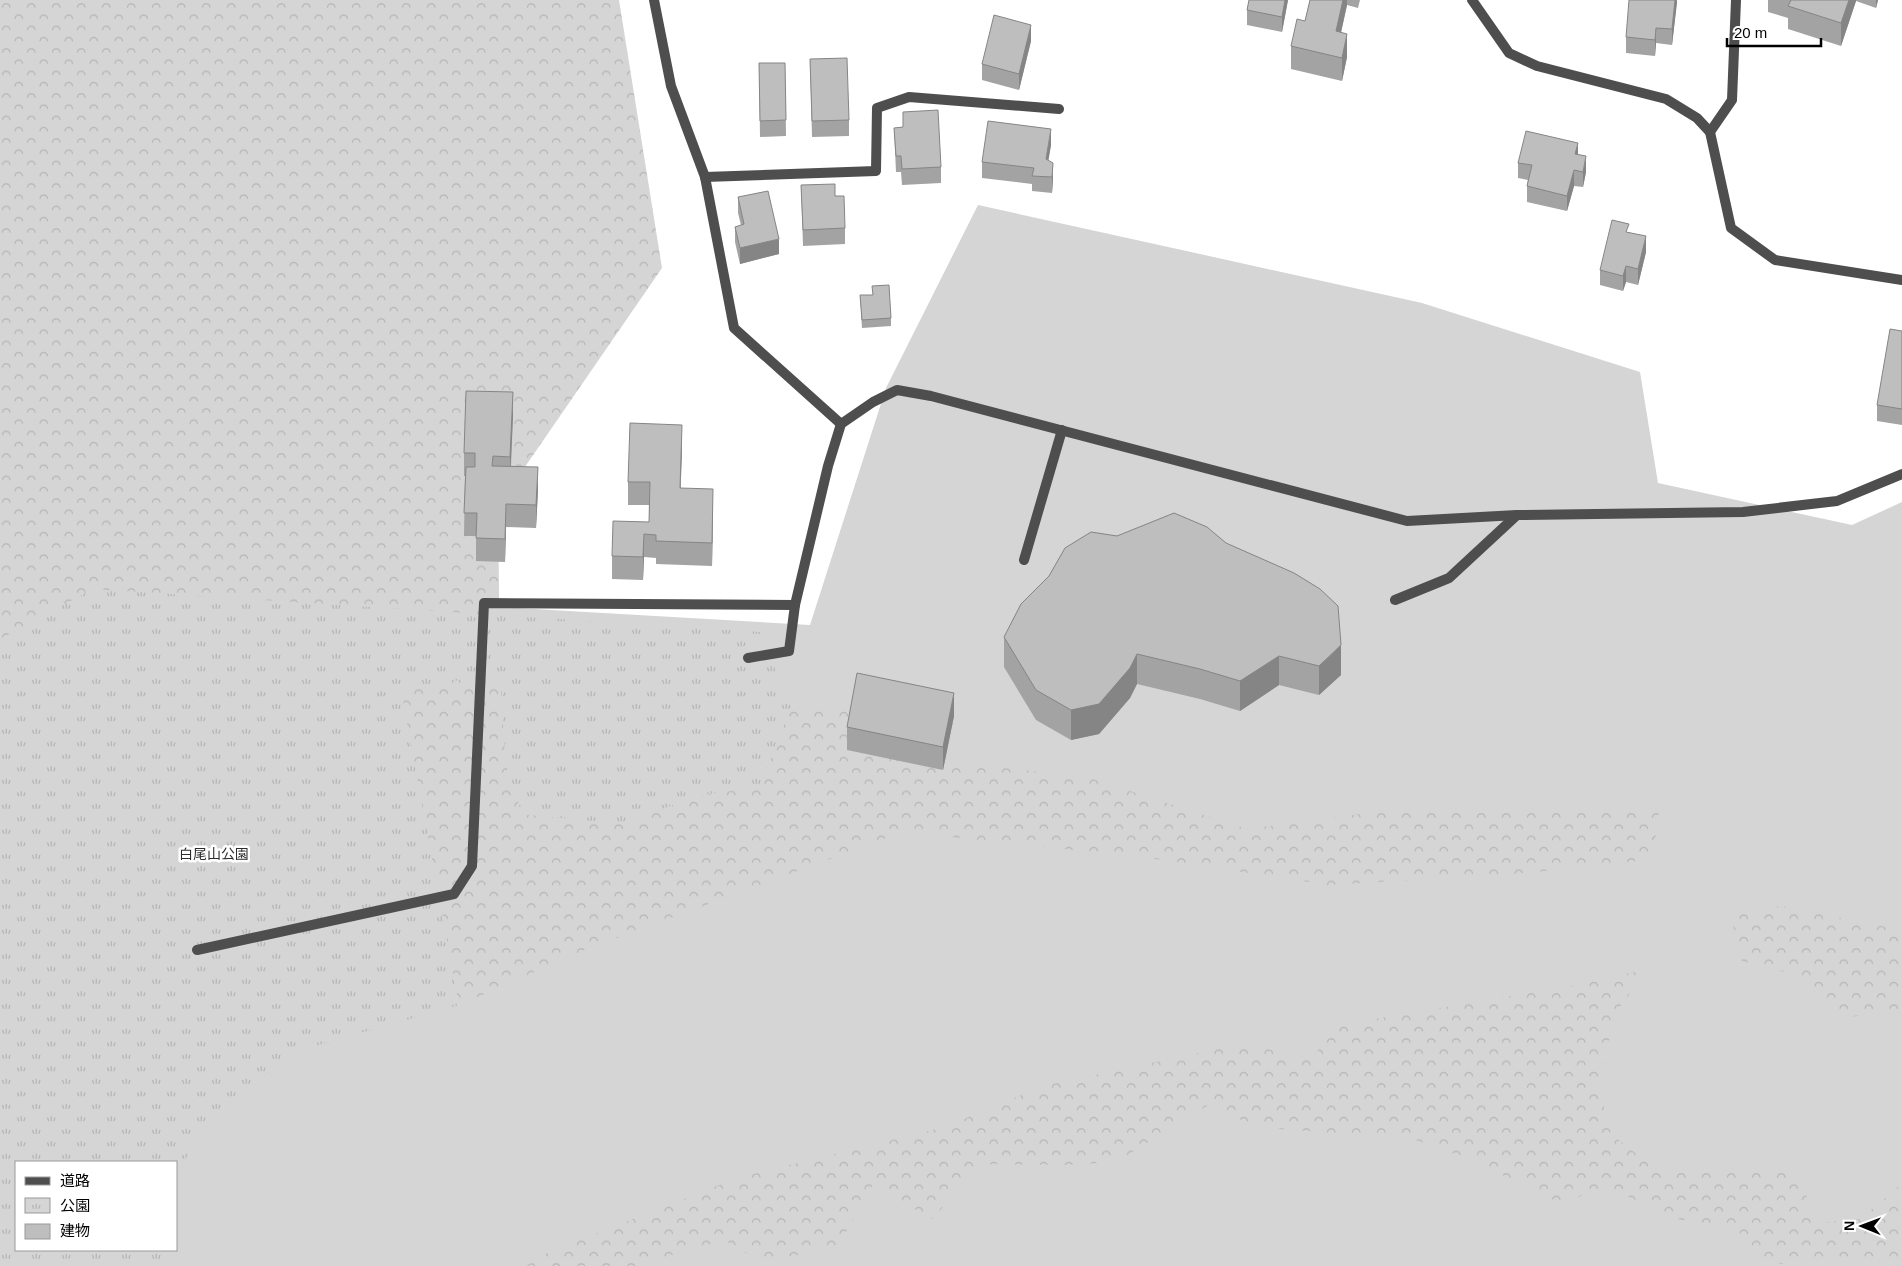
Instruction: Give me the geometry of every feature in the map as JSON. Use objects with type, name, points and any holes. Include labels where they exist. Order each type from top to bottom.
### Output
[{"type":"street","points":[[654,0],[671,86],[704,177],[734,328],[842,424]]},
{"type":"street","points":[[1472,0],[1509,53],[1537,66],[1666,99],[1697,118],[1710,132],[1731,228],[1775,260],[1902,280]]},
{"type":"street","points":[[1710,132],[1732,100],[1736,0]]},
{"type":"street","points":[[704,177],[876,171],[877,108],[909,97],[1059,110]]},
{"type":"street","points":[[748,658],[789,651],[795,605],[828,466],[842,424],[873,402],[897,390],[931,396],[1407,521],[1517,515],[1752,511],[1837,501],[1902,474]]},
{"type":"street","points":[[1024,560],[1062,430]]},
{"type":"street","points":[[1395,600],[1449,578],[1517,515]]},
{"type":"street","points":[[197,950],[454,894],[472,866],[484,603],[795,605]]},
{"type":"green space","points":[[0,0],[619,0],[662,268],[498,506],[500,673],[506,765],[522,814],[621,824],[700,795],[759,787],[791,706],[838,706],[921,759],[1087,777],[1247,829],[1368,813],[1659,810],[1653,859],[1502,875],[1328,885],[1155,859],[903,832],[587,949],[459,1005],[294,1052],[205,1124],[178,1172],[178,1161],[175,1161],[0,857]]},
{"type":"green space","points":[[978,205],[1422,303],[1640,372],[1658,483],[1852,525],[1902,502],[1902,1266],[144,1266],[145,1251],[178,1251],[177,1161],[498,607],[810,625],[886,388]]},
{"type":"green space","name":"白尾山公園","points":[[93,589],[760,632],[791,706],[760,787],[700,795],[621,824],[522,814],[506,765],[500,673],[401,690],[459,1005],[294,1052],[205,1124],[178,1172],[178,1161],[15,1161],[15,1251],[171,1251],[173,1266],[0,1266],[0,639]]},
{"type":"green space","points":[[1781,906],[1902,930],[1902,1013],[1897,1009],[1840,1019],[1797,975],[1742,961],[1731,916]]},
{"type":"green space","points":[[1648,969],[1619,1008],[1597,1081],[1611,1134],[1652,1166],[1796,1169],[1817,1223],[1860,1219],[1898,1187],[1902,1187],[1902,1257],[1828,1257],[1765,1266],[1735,1227],[1676,1219],[1605,1186],[1562,1204],[1469,1159],[1413,1139],[1255,1127],[1210,1104],[1116,1162],[1069,1165],[982,1164],[932,1219],[873,1185],[838,1246],[763,1263],[724,1240],[635,1266],[526,1266],[547,1253],[737,1178],[945,1127],[1043,1086],[1245,1043],[1310,1060],[1339,1025],[1582,984]]},
{"type":"building","points":[[1249,0],[1285,0],[1282,17],[1247,10]]},
{"type":"building","points":[[1310,0],[1343,0],[1336,31],[1347,34],[1342,58],[1291,46],[1297,19],[1305,21]]},
{"type":"building","points":[[1629,0],[1675,0],[1672,29],[1656,28],[1655,40],[1626,37]]},
{"type":"building","points":[[1791,0],[1849,0],[1841,23],[1788,6]]},
{"type":"building","points":[[994,15],[1031,25],[1019,74],[982,64]]},
{"type":"building","points":[[847,58],[849,120],[812,121],[810,59]]},
{"type":"building","points":[[759,63],[785,63],[786,120],[760,121]]},
{"type":"building","points":[[938,110],[941,167],[902,169],[901,156],[896,156],[894,128],[903,127],[903,112]]},
{"type":"building","points":[[988,121],[1051,129],[1046,159],[1053,163],[1052,177],[1032,176],[1034,168],[982,162]]},
{"type":"building","points":[[1526,131],[1578,143],[1575,154],[1586,156],[1583,172],[1574,170],[1567,196],[1527,186],[1532,165],[1518,163]]},
{"type":"building","points":[[835,184],[835,196],[844,196],[845,228],[803,230],[801,185]]},
{"type":"building","points":[[768,191],[779,239],[740,248],[735,227],[744,224],[738,197]]},
{"type":"building","points":[[1612,220],[1629,224],[1626,232],[1646,236],[1638,269],[1626,266],[1623,276],[1600,270]]},
{"type":"building","points":[[889,285],[891,318],[862,320],[860,295],[873,295],[872,286]]},
{"type":"building","points":[[1890,329],[1902,331],[1902,409],[1877,405]]},
{"type":"building","points":[[466,391],[513,392],[510,457],[493,456],[492,466],[538,467],[536,505],[506,504],[505,539],[476,538],[477,513],[464,513],[466,467],[475,467],[475,453],[464,453]]},
{"type":"building","points":[[630,423],[682,425],[680,488],[713,489],[712,543],[656,541],[656,535],[644,534],[643,557],[612,556],[613,521],[649,522],[650,482],[628,482]]},
{"type":"building","points":[[1174,513],[1207,527],[1226,543],[1294,573],[1320,589],[1338,606],[1341,645],[1319,666],[1279,656],[1240,681],[1137,654],[1130,668],[1099,704],[1071,710],[1036,690],[1004,637],[1021,604],[1049,576],[1065,548],[1091,532],[1117,536]]},
{"type":"building","points":[[857,673],[954,693],[943,747],[847,727]]}]
